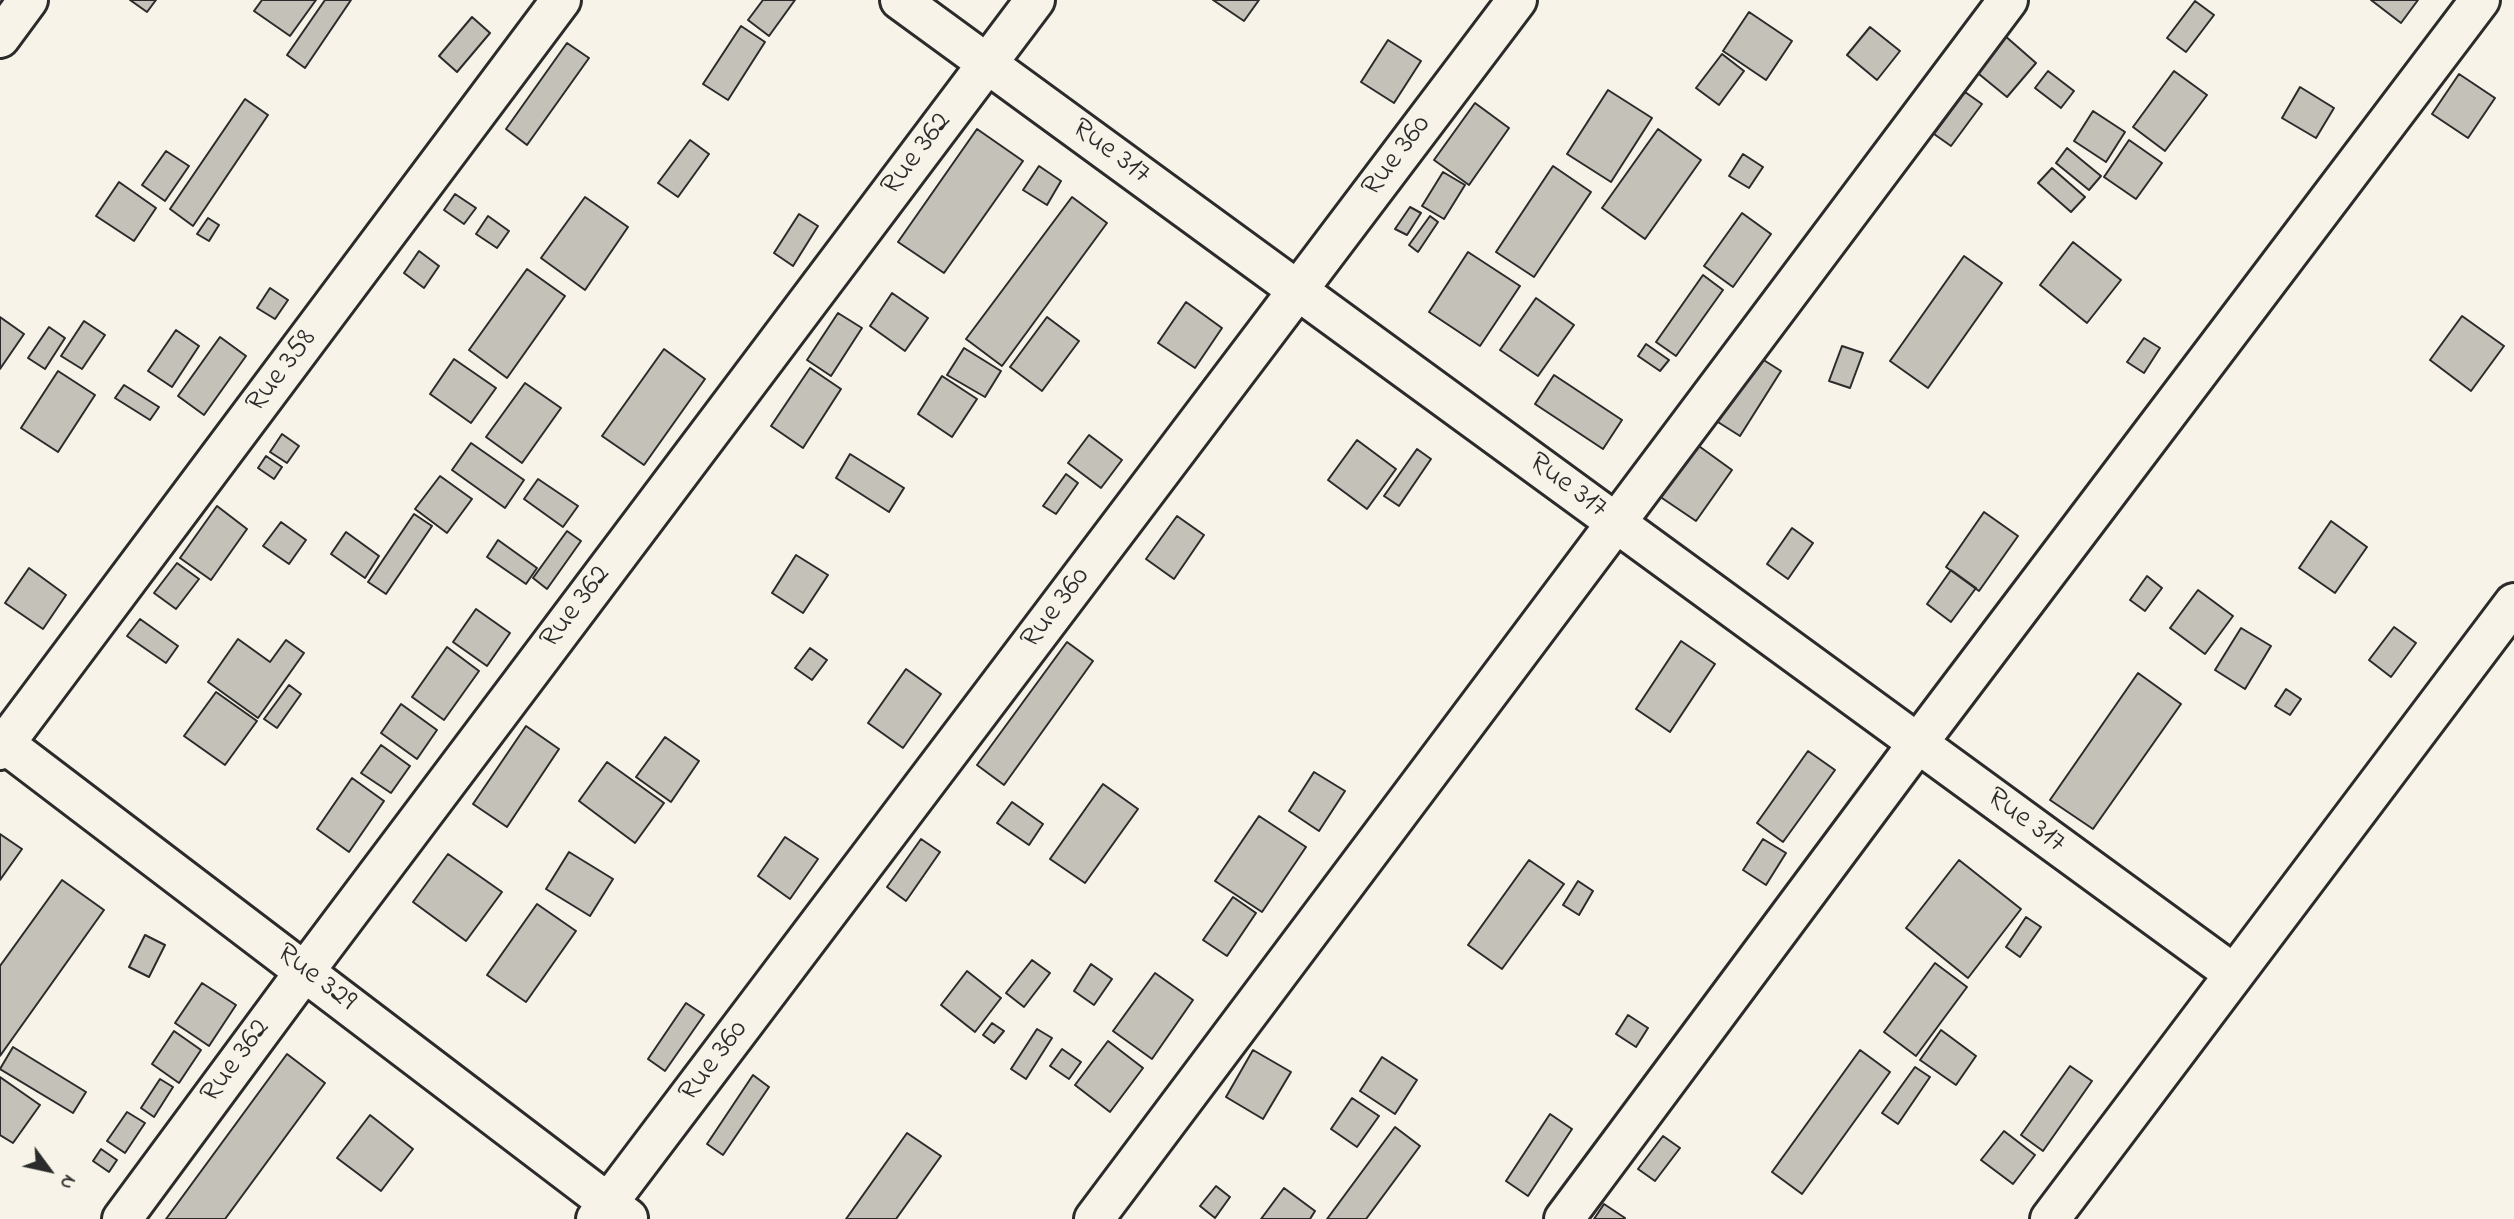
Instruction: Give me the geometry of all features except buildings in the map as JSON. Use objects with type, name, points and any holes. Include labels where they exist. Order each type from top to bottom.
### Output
[{"type":"street","points":[[0,38],[29,0]]},
{"type":"street","name":"Rue 358","points":[[2,744],[561,0]]},
{"type":"street","name":"Rue 317","points":[[900,0],[2234,974]]},
{"type":"street","name":"Rue 362","points":[[122,1219],[305,971],[1035,0]]},
{"type":"street","name":"Rue 360","points":[[612,1214],[1298,290],[1517,0]]},
{"type":"street","points":[[1094,1219],[2008,0]]},
{"type":"street","points":[[1564,1219],[1918,743],[2480,0]]},
{"type":"street","points":[[2050,1219],[2514,603]]},
{"type":"street","name":"Rue 329","points":[[2,744],[305,971],[612,1214]]}]
